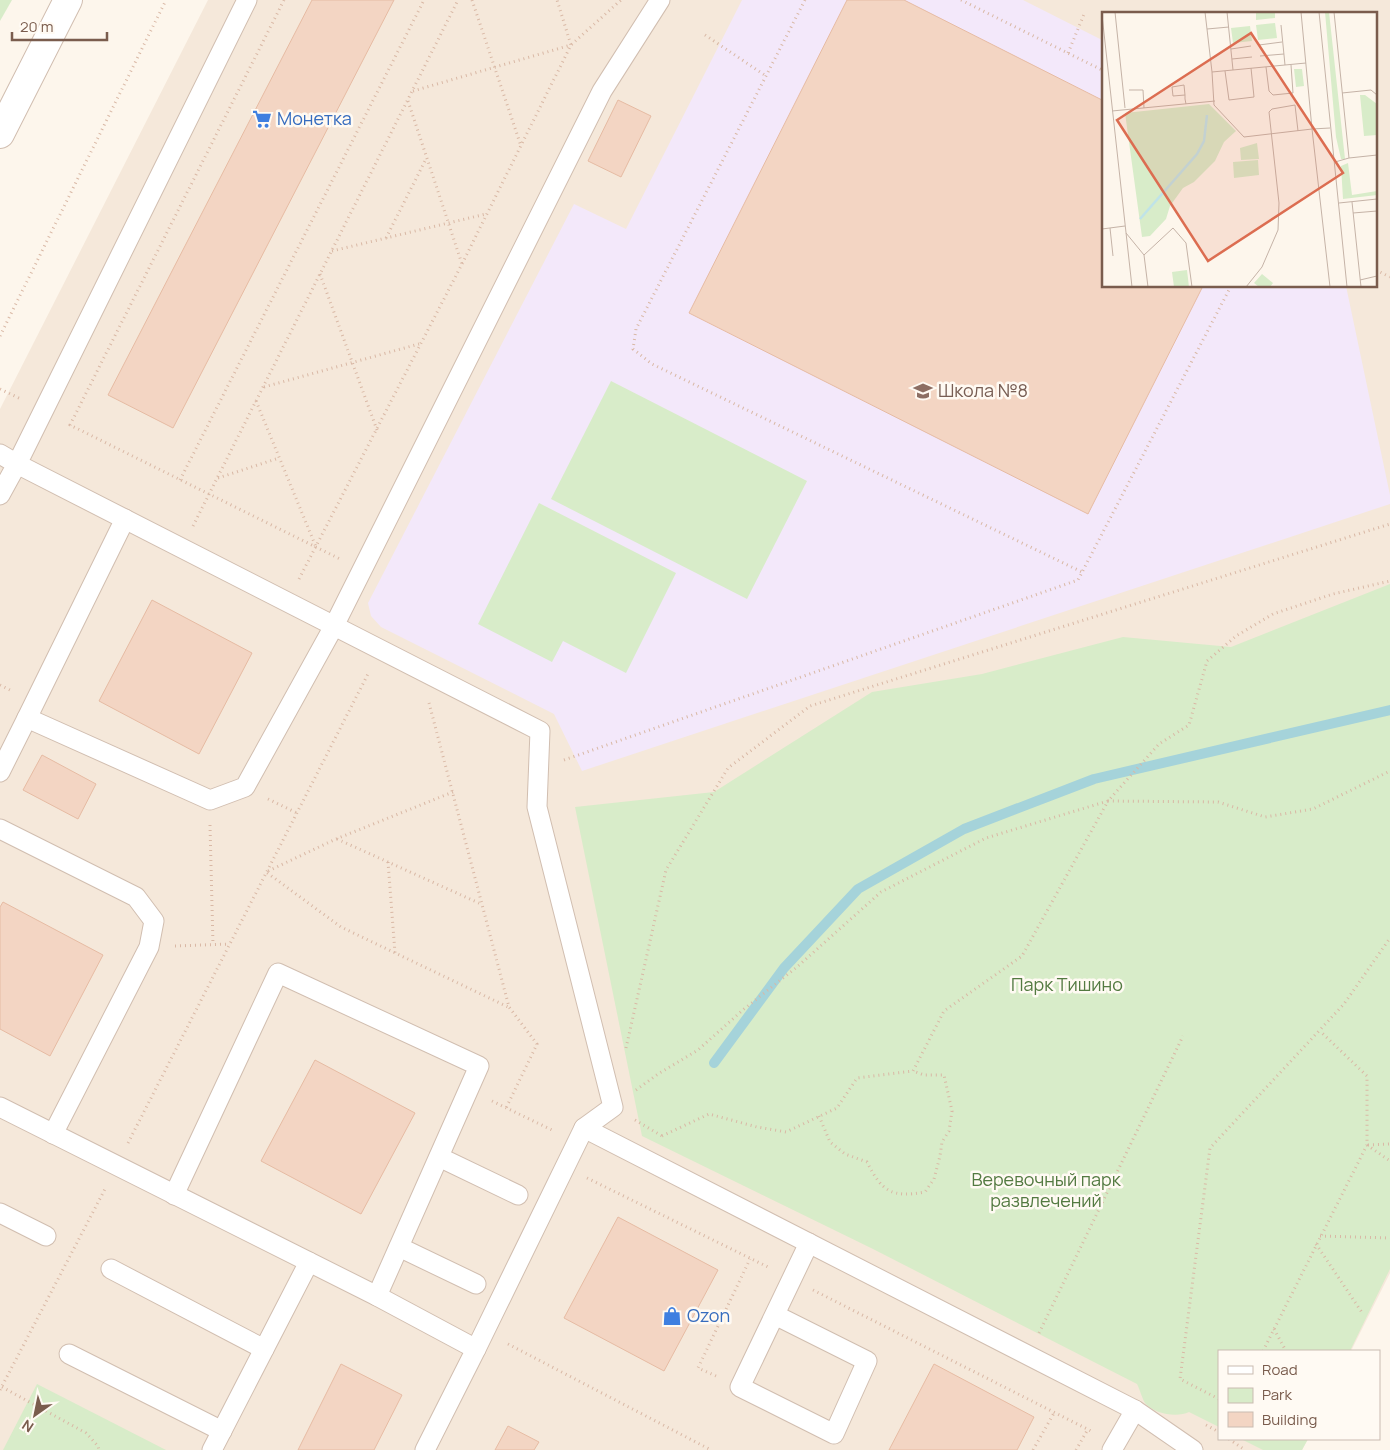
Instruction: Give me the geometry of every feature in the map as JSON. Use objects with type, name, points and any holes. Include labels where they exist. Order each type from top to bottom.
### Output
[{"type":"street","points":[[2,123],[68,0]]},
{"type":"lane","points":[[0,495],[247,0]]},
{"type":"lane","points":[[27,718],[210,800],[245,787],[334,626],[602,92],[660,0]]},
{"type":"lane","points":[[0,454],[540,731],[538,807],[613,1107],[580,1135],[426,1450]]},
{"type":"lane","points":[[0,772],[125,519]]},
{"type":"lane","points":[[0,828],[136,897],[154,921],[149,947],[53,1134]]},
{"type":"lane","points":[[174,1195],[278,973],[479,1066],[377,1296]]},
{"type":"lane","points":[[0,1107],[377,1296],[476,1349]]},
{"type":"lane","points":[[580,1135],[809,1243],[1135,1410],[1192,1450]]},
{"type":"lane","points":[[438,1157],[518,1195]]},
{"type":"lane","points":[[0,1213],[46,1236]]},
{"type":"lane","points":[[775,1315],[867,1361],[834,1434],[740,1387],[809,1243]]},
{"type":"lane","points":[[399,1247],[476,1284]]},
{"type":"lane","points":[[212,1450],[309,1262]]},
{"type":"lane","points":[[112,1269],[264,1349]]},
{"type":"lane","points":[[69,1354],[222,1431]]},
{"type":"lane","points":[[1114,1447],[1135,1410]]},
{"type":"path","points":[[0,336],[166,0]]},
{"type":"path","points":[[284,0],[70,425],[362,571]]},
{"type":"path","points":[[180,480],[424,0]]},
{"type":"path","points":[[182,549],[458,0]]},
{"type":"path","points":[[472,0],[521,146]]},
{"type":"path","points":[[557,0],[571,45]]},
{"type":"path","points":[[287,602],[377,431],[571,45],[621,0]]},
{"type":"path","points":[[805,0],[636,329],[633,349],[652,364],[1082,572]]},
{"type":"path","points":[[960,0],[1102,71]]},
{"type":"path","points":[[1068,53],[1085,12]]},
{"type":"path","points":[[705,35],[766,76]]},
{"type":"path","points":[[412,92],[571,45]]},
{"type":"path","points":[[408,101],[462,264]]},
{"type":"path","points":[[386,238],[426,158]]},
{"type":"path","points":[[331,251],[487,214]]},
{"type":"path","points":[[1378,271],[1390,278]]},
{"type":"path","points":[[320,274],[377,431]]},
{"type":"path","points":[[539,767],[576,757],[1078,580],[1230,288]]},
{"type":"path","points":[[263,387],[420,344]]},
{"type":"path","points":[[256,401],[316,547]]},
{"type":"path","points":[[217,478],[279,458]]},
{"type":"path","points":[[626,1050],[666,870],[728,768],[810,706],[1390,524]]},
{"type":"path","points":[[913,1071],[944,1011],[1022,956],[1108,801],[1159,744],[1190,724],[1207,661],[1236,636],[1273,614],[1333,594],[1390,581]]},
{"type":"path","points":[[99,1450],[98,1446],[86,1433],[1,1388],[372,667],[378,649]]},
{"type":"path","points":[[428,699],[509,1007],[537,1044],[506,1108]]},
{"type":"path","points":[[613,1107],[658,1074],[698,1050],[744,1009],[797,967],[881,892],[986,838],[1108,801],[1218,802],[1265,817],[1313,809],[1390,771]]},
{"type":"path","points":[[245,787],[297,813]]},
{"type":"path","points":[[266,872],[336,839],[453,792]]},
{"type":"path","points":[[210,800],[212,945]]},
{"type":"path","points":[[336,839],[482,904]]},
{"type":"path","points":[[388,862],[395,952]]},
{"type":"path","points":[[266,872],[341,927],[509,1007]]},
{"type":"path","points":[[1218,1398],[1180,1379],[1210,1148],[1344,1004],[1390,938]]},
{"type":"path","points":[[149,947],[230,944]]},
{"type":"path","points":[[1264,1350],[1367,1145],[1367,1076],[1320,1030]]},
{"type":"path","points":[[1037,1336],[1183,1036]]},
{"type":"path","points":[[662,1136],[709,1114],[757,1127],[786,1132],[819,1116],[837,1108],[858,1078],[913,1071],[924,1075],[944,1075],[952,1111],[949,1131],[942,1142],[934,1179],[925,1192],[906,1195],[888,1191],[875,1178],[868,1162],[845,1154],[830,1142],[819,1116]]},
{"type":"path","points":[[468,1090],[506,1108],[580,1135]]},
{"type":"path","points":[[1367,1145],[1390,1144]]},
{"type":"path","points":[[1367,1145],[1390,1161]]},
{"type":"path","points":[[565,1167],[792,1279],[1088,1429],[1114,1447]]},
{"type":"path","points":[[1320,1236],[1390,1238]]},
{"type":"path","points":[[1316,1244],[1363,1314]]},
{"type":"path","points":[[740,1387],[698,1368],[750,1259]]},
{"type":"path","points":[[1274,1330],[1285,1350]]},
{"type":"path","points":[[484,1332],[711,1450]]},
{"type":"path","points":[[1033,1450],[1054,1412]]},
{"type":"path","points":[[1076,1450],[1088,1429]]},
{"type":"path","points":[[1230,1440],[1245,1450]]},
{"type":"shaded area","points":[[208,0],[1390,0],[1390,1273],[1352,1350],[1218,1350],[1218,1440],[1307,1440],[1302,1450],[0,1450],[0,409]]},
{"type":"shaded area","name":"Школа №8","points":[[742,0],[1023,0],[1102,40],[1102,288],[1346,288],[1390,495],[1390,504],[582,771],[554,714],[381,627],[371,616],[368,603],[574,204],[626,229]]},
{"type":"green space","points":[[0,0],[12,0],[0,21]]},
{"type":"green space","points":[[611,381],[807,481],[747,599],[551,499]]},
{"type":"green space","points":[[539,503],[676,573],[626,673],[563,641],[552,662],[478,624]]},
{"type":"green space","name":"Парк Тишино","points":[[1390,584],[1390,1269],[1350,1350],[1218,1350],[1218,1426],[1189,1412],[1172,1415],[1154,1410],[1145,1403],[1137,1384],[873,1249],[642,1136],[575,807],[714,792],[872,692],[982,674],[1123,637],[1231,647]]},
{"type":"green space","points":[[37,1384],[166,1450],[3,1450]]},
{"type":"green space","points":[[1243,1440],[1307,1440],[1302,1450],[1263,1450]]},
{"type":"building","points":[[312,0],[394,0],[173,428],[108,395]]},
{"type":"building","points":[[847,0],[904,0],[1102,100],[1102,288],[1202,288],[1088,514],[689,313]]},
{"type":"building","points":[[618,100],[651,116],[621,177],[588,161]]},
{"type":"building","points":[[152,600],[252,653],[199,754],[99,701]]},
{"type":"building","points":[[42,755],[96,784],[78,819],[23,790]]},
{"type":"building","points":[[3,902],[103,955],[50,1056],[0,1029],[0,907]]},
{"type":"building","points":[[315,1060],[415,1113],[361,1214],[261,1161]]},
{"type":"building","points":[[618,1217],[718,1270],[664,1371],[564,1318]]},
{"type":"building","points":[[341,1364],[402,1395],[374,1450],[298,1450]]},
{"type":"building","points":[[934,1364],[1034,1417],[1017,1450],[889,1450]]},
{"type":"building","points":[[508,1426],[539,1442],[534,1450],[495,1450]]},
{"type":"waterway","points":[[714,1063],[784,968],[858,889],[964,829],[1094,779],[1390,710]]},
{"type":"place","name":"Монетка","points":[[262,119]]},
{"type":"place","name":"Школа №8","points":[[923,391]]},
{"type":"place","name":"Ozon","points":[[672,1316]]},
{"type":"park label","name":"Веревочный парк развлечений","points":[[1046,1190]]}]
